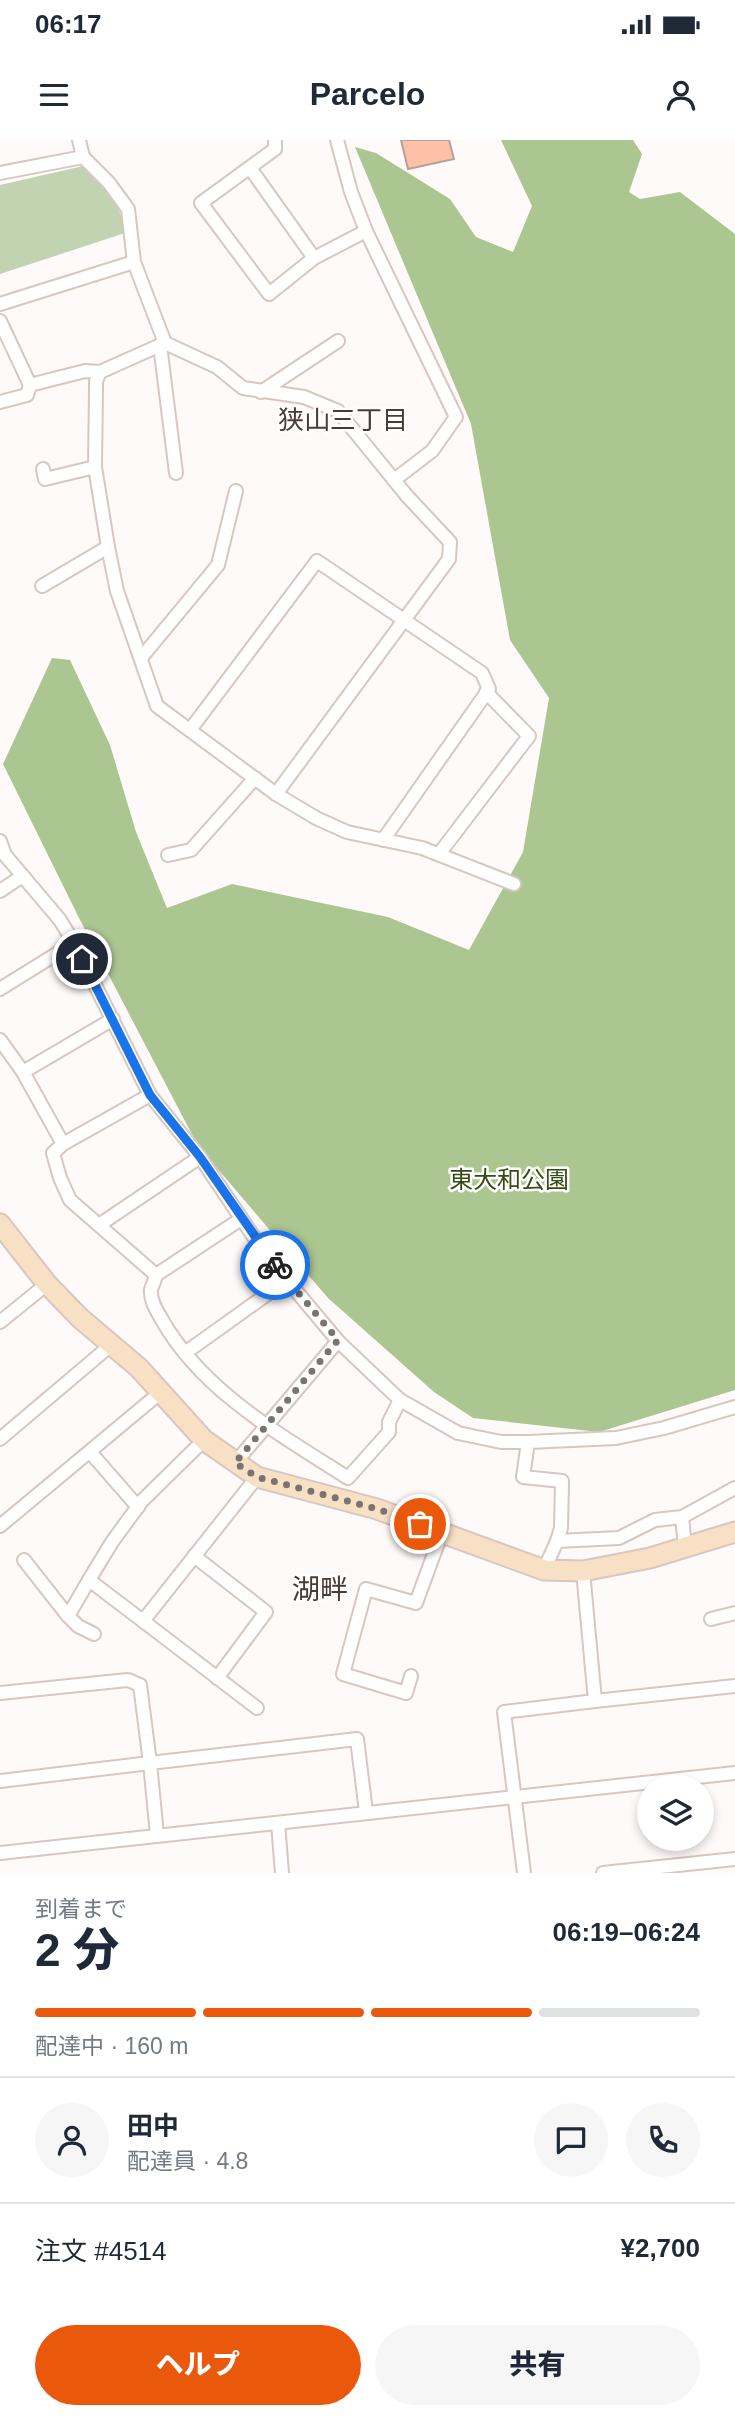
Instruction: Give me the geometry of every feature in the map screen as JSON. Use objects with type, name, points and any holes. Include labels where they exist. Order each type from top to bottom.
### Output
[{"type":"street","points":[[79,140],[83,157],[128,209],[134,262],[163,344],[176,473]]},
{"type":"street","points":[[275,140],[275,149],[201,203],[269,294],[314,258],[366,231]]},
{"type":"street","points":[[337,140],[351,192],[366,231],[456,416],[432,451],[394,480]]},
{"type":"street","points":[[0,173],[83,157]]},
{"type":"street","points":[[250,168],[314,258]]},
{"type":"street","points":[[0,304],[134,262]]},
{"type":"street","points":[[0,321],[30,384],[27,395],[0,402]]},
{"type":"street","points":[[261,392],[338,341]]},
{"type":"street","points":[[30,384],[85,371],[100,372],[163,344],[217,367],[243,388],[304,397],[338,411],[394,480],[450,542],[449,559],[276,794]]},
{"type":"street","points":[[100,372],[96,381],[95,467],[108,547],[117,590],[157,706],[276,794],[316,818],[347,832],[422,848],[514,884]]},
{"type":"street","points":[[43,469],[45,479],[95,467]]},
{"type":"street","points":[[141,658],[218,565],[236,491]]},
{"type":"street","points":[[41,586],[108,547]]},
{"type":"street","points":[[190,730],[317,561],[482,673],[489,689],[383,840]]},
{"type":"street","points":[[439,854],[528,736],[486,692]]},
{"type":"street","points":[[168,855],[191,850],[255,778]]},
{"type":"street","points":[[0,841],[5,855],[60,920],[74,943],[150,1095],[200,1157],[266,1255],[338,1340],[400,1400],[458,1433],[501,1442],[616,1438],[664,1428],[735,1407]]},
{"type":"street","points":[[0,891],[21,877]]},
{"type":"street","points":[[0,989],[74,943]]},
{"type":"street","points":[[23,1072],[113,1019]]},
{"type":"street","points":[[0,1040],[23,1072],[63,1144]]},
{"type":"street","points":[[150,1095],[63,1144],[53,1153],[70,1200],[156,1275]]},
{"type":"street","points":[[99,1225],[200,1157]]},
{"type":"street","points":[[241,1219],[156,1275],[151,1290],[153,1304],[168,1331],[208,1380],[267,1424],[348,1478],[390,1432],[388,1422],[400,1400]]},
{"type":"street","points":[[0,1224],[47,1284],[79,1318],[139,1368],[204,1440],[257,1477],[377,1509],[544,1570],[583,1571],[650,1558],[735,1532]]},
{"type":"street","points":[[185,1353],[287,1280]]},
{"type":"street","points":[[0,1322],[47,1284]]},
{"type":"street","points":[[235,1463],[338,1340]]},
{"type":"street","points":[[0,1439],[111,1345]]},
{"type":"street","points":[[0,1526],[161,1392]]},
{"type":"street","points":[[68,1616],[138,1507],[204,1440]]},
{"type":"street","points":[[528,1442],[523,1477],[562,1481],[561,1528],[544,1570]]},
{"type":"street","points":[[90,1452],[138,1507]]},
{"type":"street","points":[[143,1622],[257,1477]]},
{"type":"street","points":[[557,1541],[620,1538],[655,1520],[682,1517],[735,1488]]},
{"type":"street","points":[[682,1517],[685,1547]]},
{"type":"street","points":[[411,1676],[406,1693],[343,1674],[366,1589],[416,1603],[442,1532]]},
{"type":"street","points":[[194,1556],[266,1612],[217,1678]]},
{"type":"street","points":[[24,1560],[68,1616],[78,1626],[94,1634]]},
{"type":"street","points":[[583,1571],[595,1701]]},
{"type":"street","points":[[89,1580],[257,1708]]},
{"type":"street","points":[[711,1619],[735,1613]]},
{"type":"street","points":[[0,1693],[128,1680],[140,1685],[157,1835]]},
{"type":"street","points":[[524,1873],[504,1712],[735,1686]]},
{"type":"street","points":[[0,1781],[357,1739],[366,1812]]},
{"type":"street","points":[[0,1853],[735,1773]]},
{"type":"street","points":[[278,1824],[282,1873]]},
{"type":"street","points":[[603,1873],[735,1859]]},
{"type":"green space","name":"東大和公園","points":[[501,140],[633,140],[642,154],[629,192],[640,199],[680,192],[735,234],[735,1390],[599,1432],[473,1418],[434,1392],[328,1298],[198,1146],[80,920],[3,764],[52,658],[70,660],[110,745],[136,832],[167,908],[232,884],[388,917],[469,950],[523,852],[549,698],[510,640],[471,424],[355,147],[376,153],[450,199],[476,237],[513,252],[532,206]]},
{"type":"green space","points":[[83,166],[111,195],[120,211],[125,233],[0,274],[0,185]]},
{"type":"building","points":[[401,140],[449,140],[454,159],[408,169]]},
{"type":"way so far","points":[[275,1265],[338,1340],[235,1463],[257,1477],[377,1509],[420,1524]]},
{"type":"district","name":"狭山三丁目","points":[[343,420]]},
{"type":"district","name":"湖畔","points":[[320,1589]]},
{"type":"route","points":[[82,959],[150,1095],[200,1157],[275,1265]]}]
